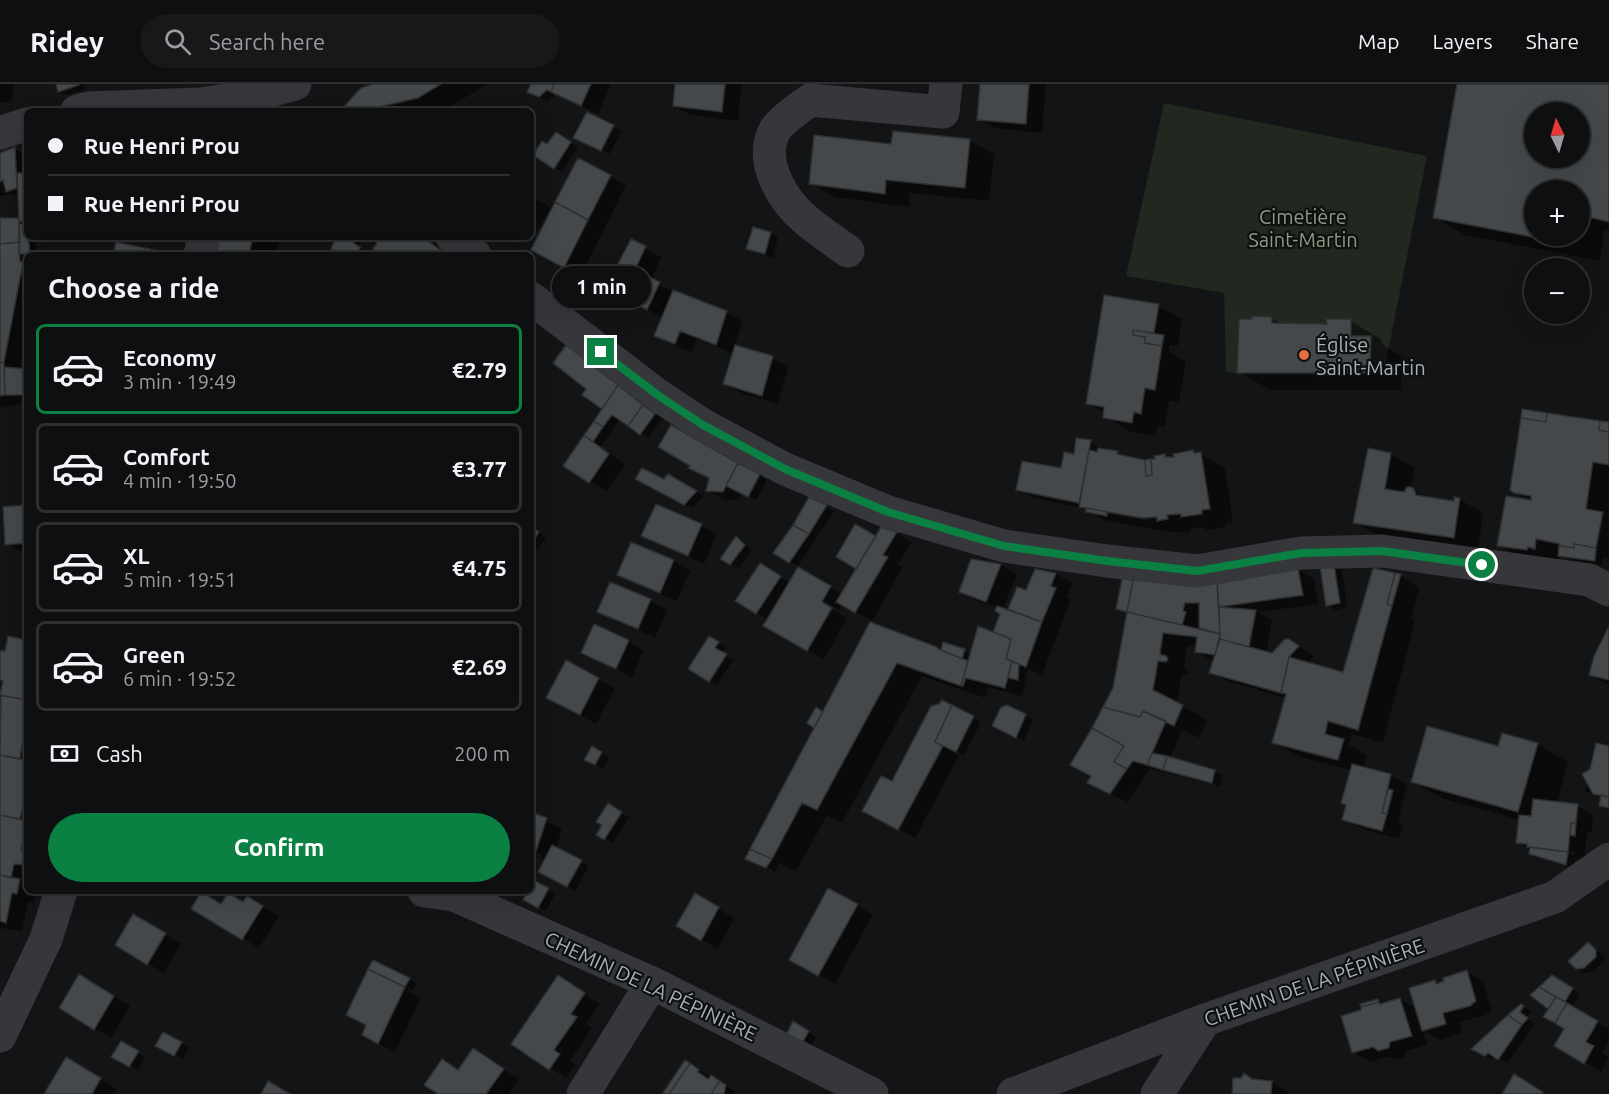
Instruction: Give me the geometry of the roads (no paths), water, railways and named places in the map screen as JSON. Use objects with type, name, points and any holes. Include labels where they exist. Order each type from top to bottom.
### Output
[{"type":"street","points":[[89,108],[251,101],[295,84]]},
{"type":"street","points":[[848,251],[804,219],[781,192],[771,165],[769,148],[776,129],[811,92],[943,112],[946,84]]},
{"type":"street","points":[[0,133],[24,125]]},
{"type":"street","points":[[456,240],[472,252]]},
{"type":"street","points":[[534,300],[659,396],[703,425],[775,463],[888,512],[1004,546],[1197,571],[1301,553],[1382,551],[1589,580],[1609,590]]},
{"type":"street","name":"CHEMIN DE LA PÉPINIÈRE","points":[[1013,1094],[1205,1020],[1555,897],[1609,859]]},
{"type":"street","points":[[3,1022],[46,939],[60,894]]},
{"type":"street","name":"CHEMIN DE LA PÉPINIÈRE","points":[[446,894],[454,895],[652,983],[872,1094]]},
{"type":"street","points":[[583,1094],[652,983]]},
{"type":"street","points":[[1157,1094],[1205,1020]]},
{"type":"place","name":"Église Saint-Martin","points":[[1304,355]]},
{"type":"park label","name":"Cimetière Saint-Martin","points":[[1303,228]]}]
